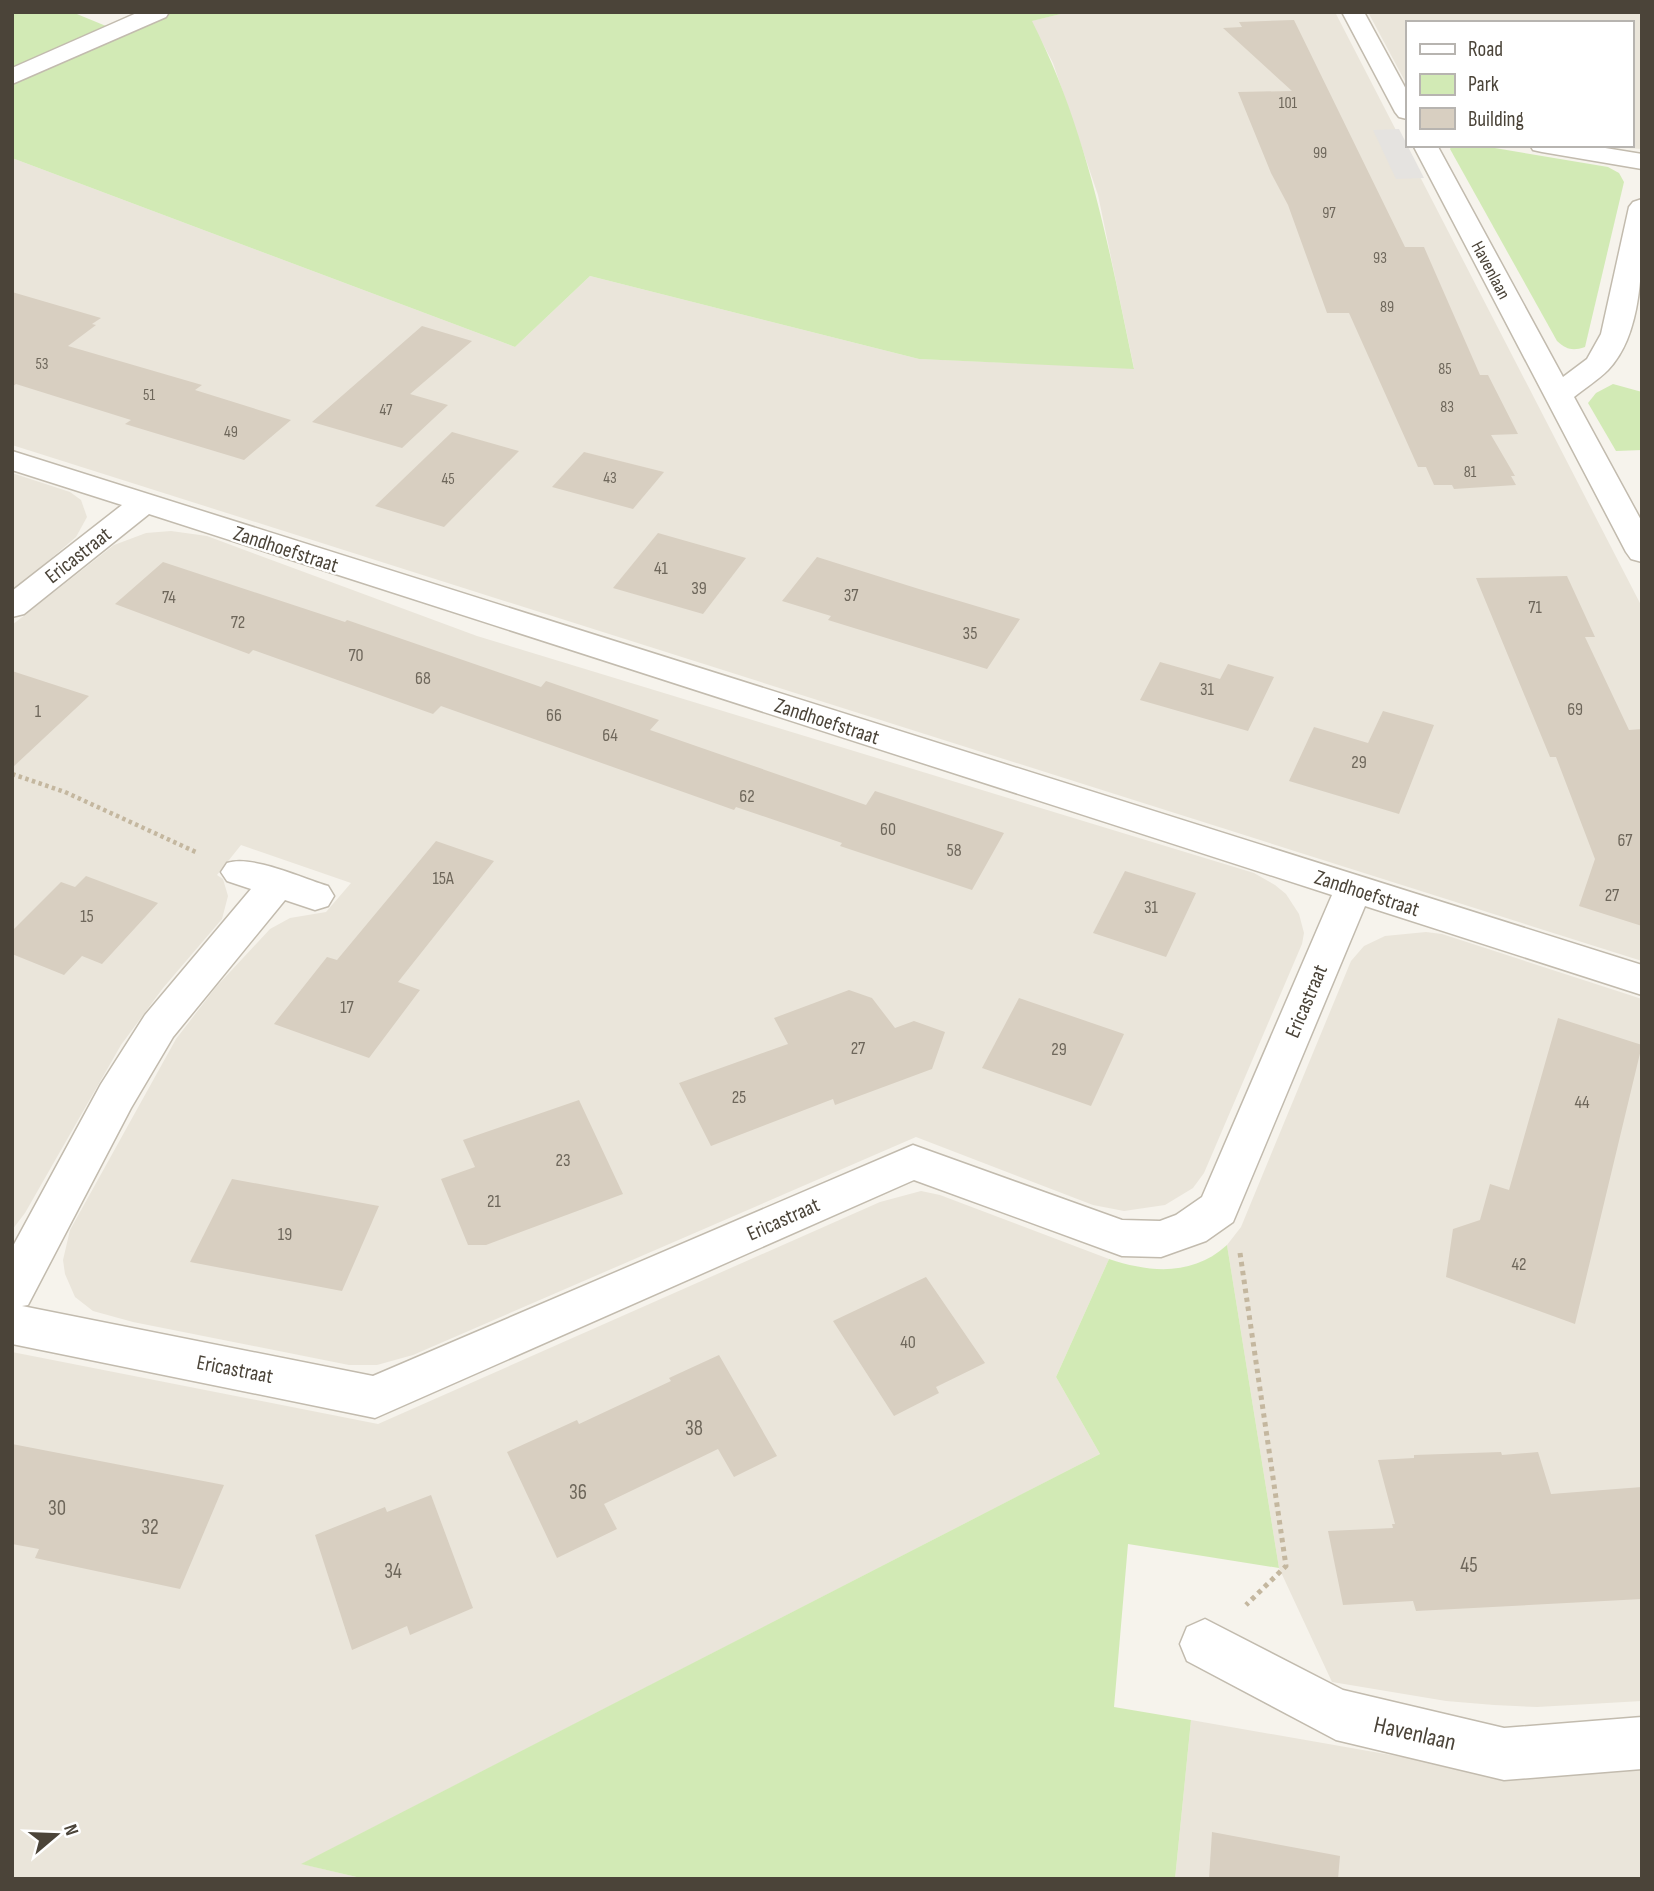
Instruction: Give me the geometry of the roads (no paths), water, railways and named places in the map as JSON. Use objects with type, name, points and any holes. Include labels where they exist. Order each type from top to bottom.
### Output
[{"type":"street","points":[[12,78],[158,12]]},
{"type":"street","points":[[1353,12],[1406,110]]},
{"type":"street","name":"Havenlaan","points":[[1426,147],[1642,552]]},
{"type":"street","points":[[1554,147],[1642,162]]},
{"type":"street","points":[[1558,395],[1598,364],[1615,334],[1642,207]]},
{"type":"street","name":"Zandhoefstraat","points":[[12,460],[143,504],[1642,980]]},
{"type":"street","name":"Ericastraat","points":[[12,607],[143,504]]},
{"type":"street","points":[[12,1291],[116,1096],[258,878],[315,896]]},
{"type":"street","name":"Ericastraat","points":[[12,1324],[375,1397],[913,1162],[1122,1238],[1161,1239],[1191,1228],[1218,1209],[1354,888]]},
{"type":"street","name":"Havenlaan","points":[[1205,1644],[1336,1714],[1504,1754],[1642,1744]]}]
